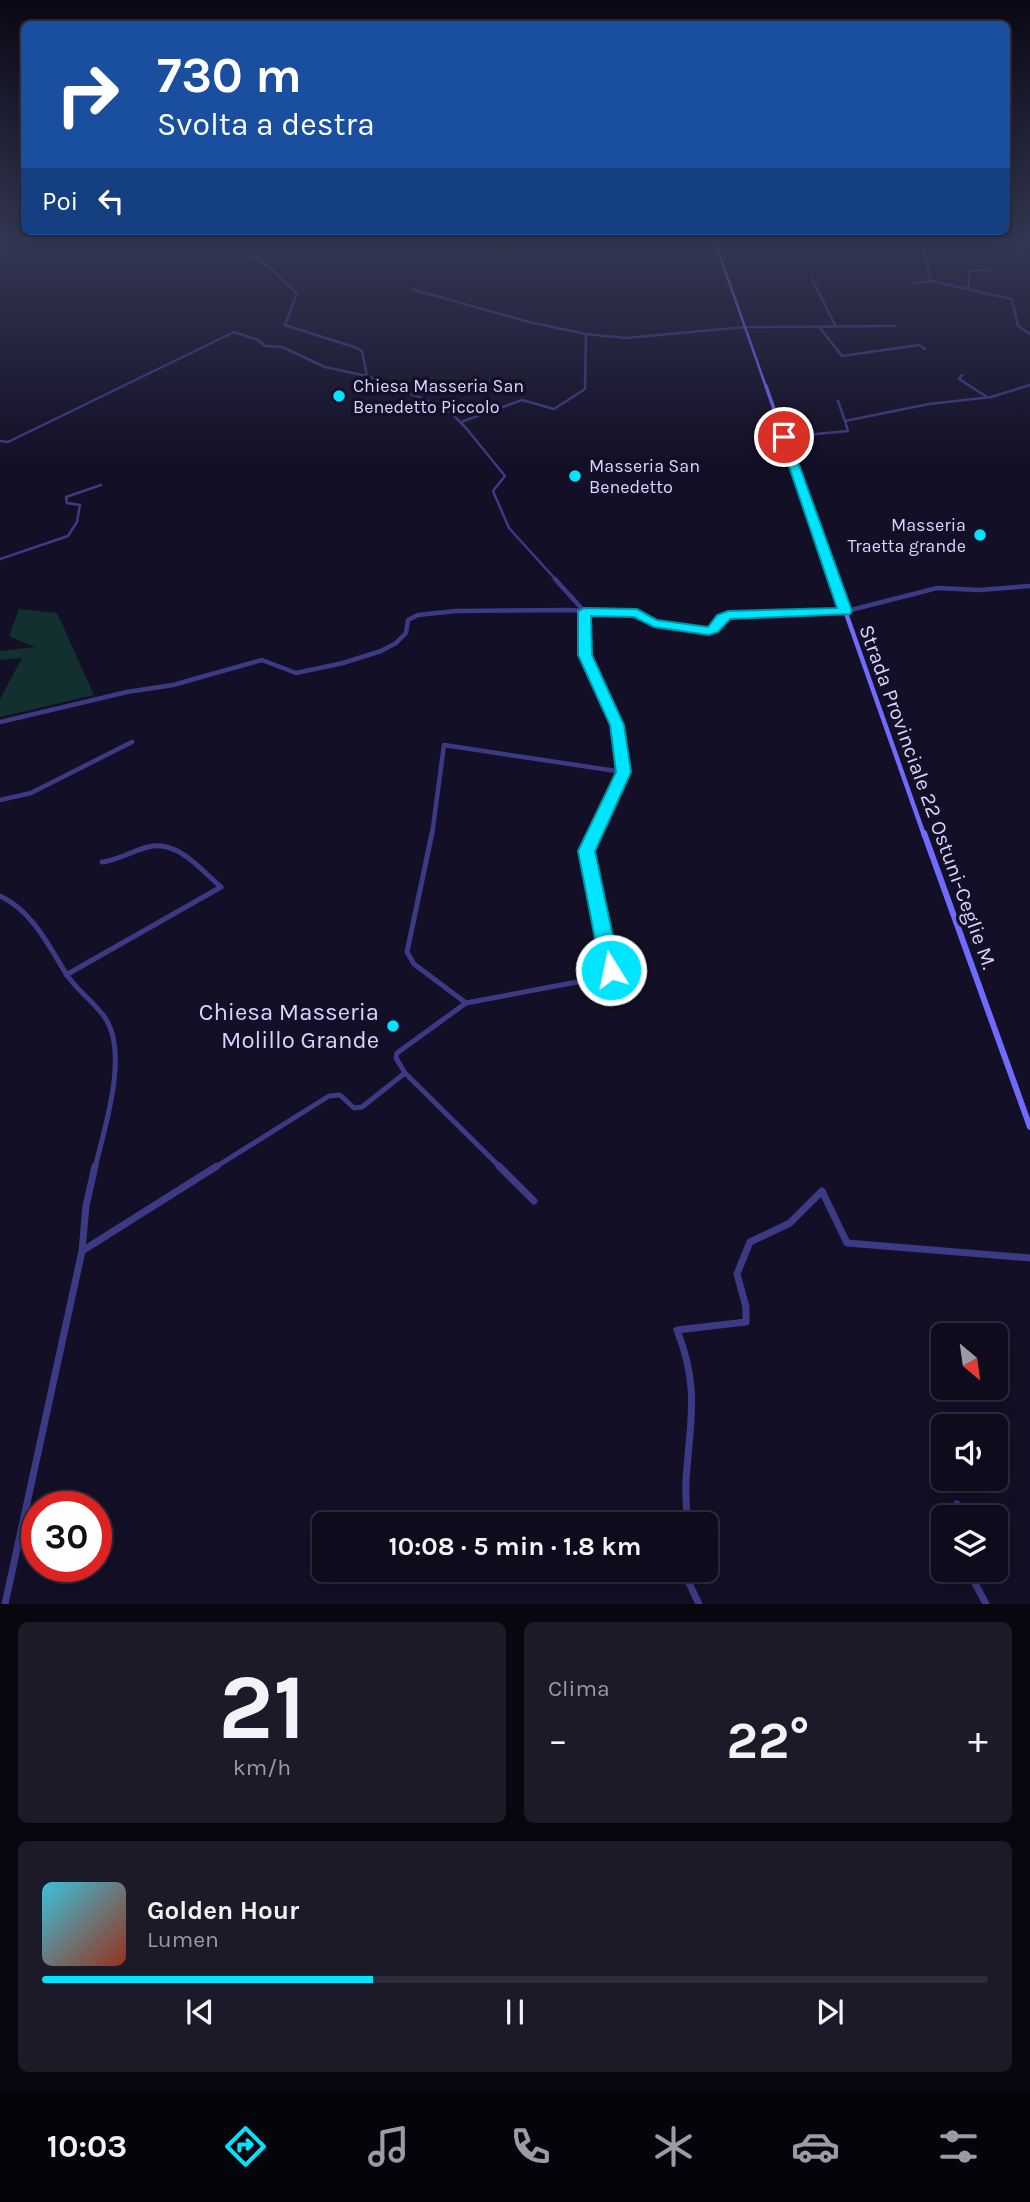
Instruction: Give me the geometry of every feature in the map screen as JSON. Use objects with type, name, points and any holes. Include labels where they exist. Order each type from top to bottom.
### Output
[{"type":"main road","name":"Strada Provinciale 22 Ostuni-Ceglie M.","points":[[741,314],[1030,1127]]},
{"type":"street","points":[[289,314],[285,325],[362,351],[367,376]]},
{"type":"street","points":[[499,314],[606,338],[634,339],[745,327],[895,326]]},
{"type":"street","points":[[829,314],[836,327]]},
{"type":"street","points":[[1015,314],[1018,326],[1030,334]]},
{"type":"street","points":[[820,327],[842,356],[919,345],[925,349]]},
{"type":"street","points":[[0,441],[8,442],[234,332],[258,340],[265,346],[280,347],[297,353],[325,367],[367,376],[446,410],[461,422],[485,455],[505,476],[493,491],[509,528],[584,611],[585,655],[617,725],[623,772],[586,851],[611,970],[609,976],[466,1003],[397,1053],[396,1058],[405,1073],[534,1201]]},
{"type":"street","points":[[461,422],[522,400],[554,409],[584,389],[586,334]]},
{"type":"street","points":[[962,375],[959,379],[988,397]]},
{"type":"street","points":[[845,421],[929,404],[988,397],[1030,385]]},
{"type":"street","points":[[784,437],[848,431],[838,401]]},
{"type":"street","points":[[0,559],[68,536],[77,522],[80,505],[67,502],[66,497],[101,485]]},
{"type":"street","points":[[0,722],[32,712],[185,682],[262,660],[296,673],[363,660],[401,637],[407,631],[408,620],[418,615],[526,609],[637,613],[654,623],[709,631],[728,615],[845,611],[937,588],[997,590],[1030,586]]},
{"type":"street","points":[[0,800],[14,800],[49,786],[73,770],[132,742]]},
{"type":"street","points":[[466,1003],[414,964],[408,958],[407,952],[432,836],[444,745],[616,771]]},
{"type":"street","points":[[66,975],[221,887],[167,844],[152,844],[110,862],[102,862]]},
{"type":"street","points":[[0,896],[12,899],[55,954],[66,975],[102,1013],[113,1035],[114,1058],[107,1121],[88,1195],[82,1251],[5,1604]]},
{"type":"street","points":[[82,1251],[330,1096],[340,1095],[352,1107],[359,1108],[405,1073]]},
{"type":"street","points":[[687,1512],[686,1480],[695,1403],[689,1358],[677,1330],[746,1322],[746,1307],[737,1274],[750,1242],[786,1228],[806,1213],[822,1191],[847,1243],[1030,1258]]},
{"type":"street","points":[[689,1582],[699,1604]]},
{"type":"street","points":[[974,1582],[986,1604]]},
{"type":"green space","points":[[19,609],[57,613],[94,695],[0,717],[0,699],[22,658],[0,660],[0,651],[35,647],[9,636]]},
{"type":"place","name":"Chiesa Masseria San Benedetto Piccolo","points":[[339,396]]},
{"type":"place","name":"Masseria San Benedetto","points":[[575,476]]},
{"type":"place","name":"Masseria Traetta grande","points":[[980,535]]},
{"type":"place","name":"Chiesa Masseria Molillo Grande","points":[[393,1026]]},
{"type":"route","points":[[611,970],[586,851],[623,772],[617,725],[585,655],[584,611],[637,613],[654,623],[709,631],[728,615],[845,611],[784,437]]}]
